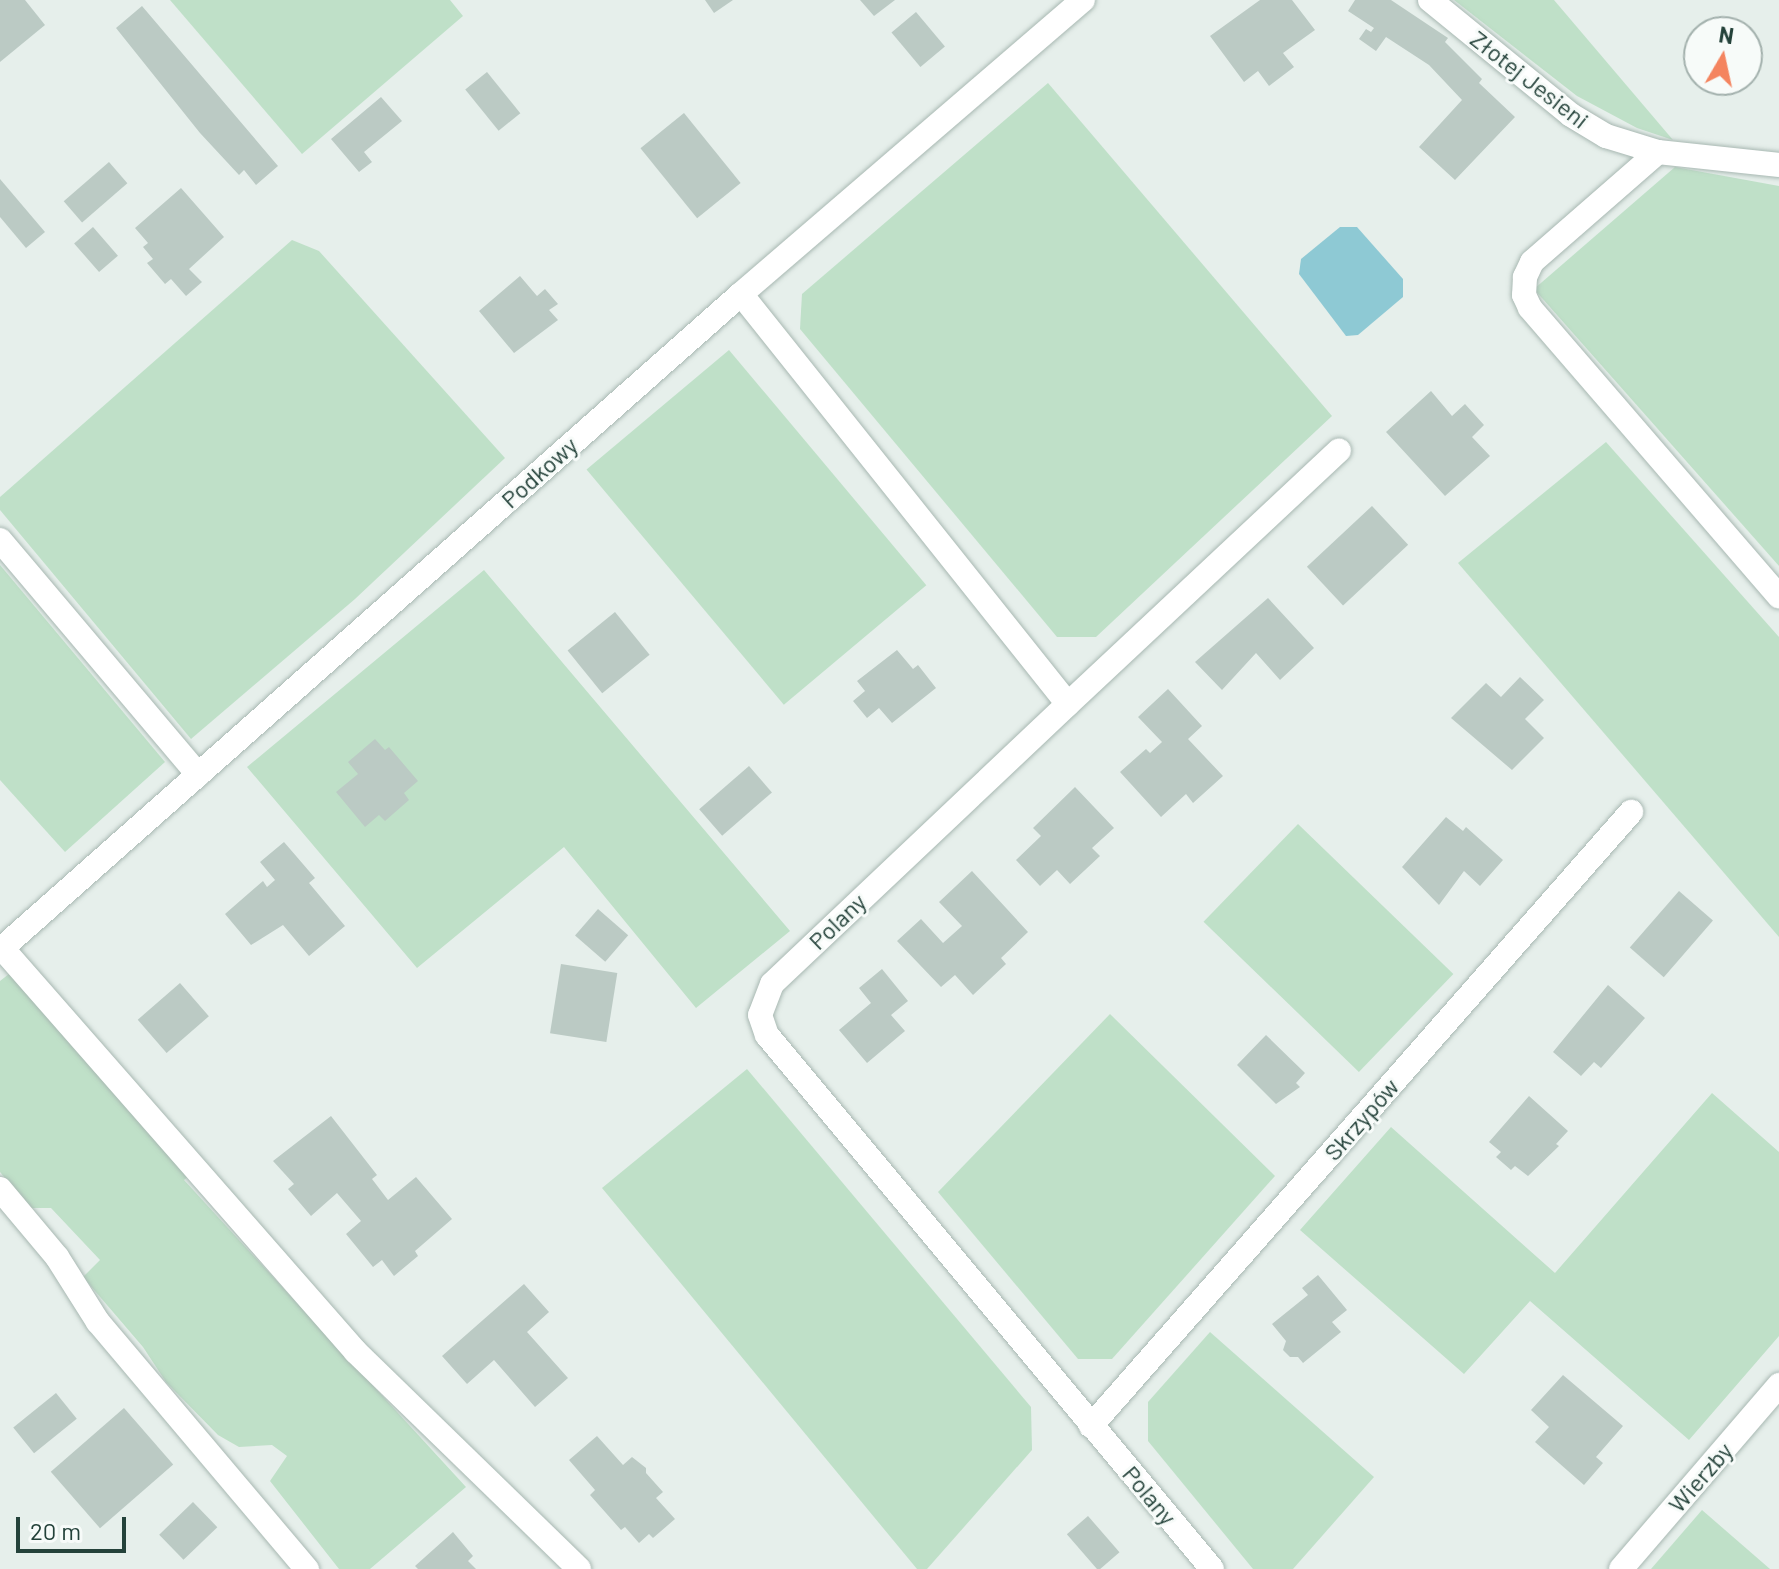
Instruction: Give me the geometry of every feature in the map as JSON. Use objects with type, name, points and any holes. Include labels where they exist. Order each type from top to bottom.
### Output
[{"type":"street","name":"Podkowy","points":[[1,949],[741,294],[1083,0]]},
{"type":"street","name":"Złotej Jesieni","points":[[1430,0],[1571,115],[1606,136],[1658,152],[1779,165]]},
{"type":"street","points":[[1658,152],[1532,262],[1525,277],[1524,295],[1530,308],[1779,596]]},
{"type":"street","points":[[741,294],[1068,704]]},
{"type":"street","name":"Polany","points":[[1212,1569],[767,1035],[760,1015],[772,984],[1339,450]]},
{"type":"street","points":[[0,540],[198,774]]},
{"type":"street","name":"Skrzypów","points":[[1091,1426],[1631,812]]},
{"type":"street","points":[[1,949],[356,1352],[579,1569]]},
{"type":"street","points":[[0,1189],[57,1257],[98,1322],[307,1569]]},
{"type":"street","name":"Wierzby","points":[[1621,1569],[1779,1385]]},
{"type":"green space","points":[[170,0],[450,0],[463,16],[302,154]]},
{"type":"green space","points":[[1454,0],[1554,0],[1673,140],[1637,128],[1577,96]]},
{"type":"green space","points":[[1048,83],[1332,416],[1096,637],[1057,637],[800,329],[802,294]]},
{"type":"green space","points":[[1675,167],[1779,186],[1779,566],[1534,289]]},
{"type":"green space","points":[[292,240],[319,251],[505,458],[355,599],[191,739],[0,510],[0,497]]},
{"type":"green space","points":[[729,350],[926,585],[784,705],[587,470]]},
{"type":"green space","points":[[1606,442],[1779,637],[1779,937],[1458,563]]},
{"type":"green space","points":[[0,565],[165,762],[65,852],[0,780]]},
{"type":"green space","points":[[484,570],[790,931],[696,1008],[564,847],[417,968],[247,767]]},
{"type":"green space","points":[[1298,824],[1453,974],[1359,1072],[1204,922]]},
{"type":"green space","points":[[9,974],[190,1175],[184,1180],[466,1487],[370,1569],[339,1569],[270,1481],[287,1456],[272,1445],[239,1447],[218,1435],[166,1382],[143,1347],[83,1277],[100,1260],[51,1208],[30,1208],[0,1172],[0,981]]},
{"type":"green space","points":[[1110,1014],[1275,1176],[1112,1359],[1078,1359],[938,1192]]},
{"type":"green space","points":[[747,1069],[1031,1407],[1032,1450],[927,1569],[917,1569],[602,1188]]},
{"type":"green space","points":[[1712,1093],[1779,1152],[1779,1336],[1689,1440],[1530,1301],[1464,1374],[1300,1230],[1391,1127],[1555,1273]]},
{"type":"green space","points":[[1210,1332],[1374,1477],[1293,1569],[1253,1569],[1148,1441],[1148,1402]]},
{"type":"green space","points":[[1702,1510],[1770,1569],[1651,1569]]},
{"type":"water","points":[[1340,227],[1357,227],[1403,279],[1403,297],[1358,335],[1346,336],[1299,274],[1301,259]]},
{"type":"building","points":[[0,0],[25,0],[45,25],[0,62]]},
{"type":"building","points":[[705,0],[733,0],[714,13]]},
{"type":"building","points":[[860,0],[895,0],[874,16]]},
{"type":"building","points":[[1260,0],[1292,0],[1315,30],[1283,53],[1294,67],[1269,86],[1258,71],[1244,82],[1210,36]]},
{"type":"building","points":[[1355,0],[1391,0],[1448,38],[1445,42],[1482,79],[1479,83],[1515,117],[1455,180],[1419,147],[1462,100],[1429,65],[1386,37],[1376,51],[1359,39],[1366,29],[1371,32],[1374,28],[1348,11]]},
{"type":"building","points":[[142,6],[278,166],[256,185],[244,170],[239,175],[200,133],[116,28]]},
{"type":"building","points":[[916,12],[945,46],[920,67],[891,33]]},
{"type":"building","points":[[487,72],[520,113],[499,131],[465,90]]},
{"type":"building","points":[[381,97],[402,121],[364,152],[372,162],[359,172],[331,139]]},
{"type":"building","points":[[684,113],[741,183],[697,218],[640,148]]},
{"type":"building","points":[[109,162],[127,183],[82,222],[64,201]]},
{"type":"building","points":[[0,179],[45,232],[26,248],[0,217]]},
{"type":"building","points":[[181,188],[224,237],[189,269],[202,282],[186,296],[171,279],[165,284],[147,263],[153,259],[143,247],[148,243],[135,228]]},
{"type":"building","points":[[93,227],[118,256],[99,272],[74,243]]},
{"type":"building","points":[[520,276],[537,296],[545,289],[558,304],[549,310],[558,320],[514,353],[479,311]]},
{"type":"building","points":[[1431,391],[1452,416],[1465,404],[1484,425],[1472,437],[1490,456],[1445,496],[1386,432]]},
{"type":"building","points":[[1372,506],[1408,545],[1343,605],[1307,567]]},
{"type":"building","points":[[1268,598],[1314,648],[1280,680],[1256,653],[1222,690],[1195,662]]},
{"type":"building","points":[[615,612],[650,655],[602,693],[568,650]]},
{"type":"building","points":[[897,650],[913,669],[918,665],[936,688],[892,723],[879,708],[867,718],[853,701],[865,691],[857,681]]},
{"type":"building","points":[[1520,677],[1544,700],[1525,719],[1544,738],[1512,770],[1451,718],[1486,683],[1501,697]]},
{"type":"building","points":[[1168,689],[1202,726],[1188,739],[1223,776],[1193,803],[1186,794],[1161,817],[1120,772],[1146,749],[1150,753],[1162,742],[1138,717]]},
{"type":"building","points":[[375,739],[385,750],[389,747],[418,781],[404,793],[409,800],[385,821],[379,815],[365,827],[336,792],[358,774],[348,762]]},
{"type":"building","points":[[749,766],[772,792],[722,836],[699,809]]},
{"type":"building","points":[[1075,787],[1114,828],[1092,848],[1100,856],[1070,884],[1057,870],[1040,886],[1016,860],[1041,836],[1033,828]]},
{"type":"building","points":[[1446,817],[1463,831],[1466,827],[1503,860],[1480,886],[1464,871],[1439,905],[1402,867]]},
{"type":"building","points":[[284,842],[315,878],[309,883],[345,926],[309,956],[283,925],[251,945],[225,914],[263,881],[267,887],[275,880],[260,862]]},
{"type":"building","points":[[972,871],[1028,932],[1001,958],[1006,964],[973,995],[955,975],[941,987],[897,941],[921,919],[943,943],[962,926],[939,902]]},
{"type":"building","points":[[1679,891],[1713,921],[1664,977],[1630,948]]},
{"type":"building","points":[[598,909],[628,935],[605,962],[575,935]]},
{"type":"building","points":[[561,964],[617,973],[606,1042],[550,1033]]},
{"type":"building","points":[[882,969],[908,1001],[891,1015],[905,1031],[867,1063],[839,1030],[871,1003],[859,988]]},
{"type":"building","points":[[180,983],[209,1016],[167,1053],[138,1020]]},
{"type":"building","points":[[1608,985],[1645,1018],[1601,1068],[1594,1062],[1581,1076],[1553,1052]]},
{"type":"building","points":[[1266,1035],[1305,1073],[1296,1083],[1300,1087],[1276,1104],[1237,1065]]},
{"type":"building","points":[[1529,1096],[1568,1131],[1556,1144],[1559,1146],[1528,1176],[1515,1166],[1511,1170],[1496,1157],[1501,1152],[1489,1142]]},
{"type":"building","points":[[331,1116],[377,1175],[372,1179],[388,1200],[416,1177],[452,1219],[415,1251],[418,1256],[394,1276],[382,1260],[373,1267],[346,1234],[361,1221],[337,1193],[311,1216],[288,1189],[294,1184],[273,1161]]},
{"type":"building","points":[[1318,1275],[1347,1310],[1332,1322],[1341,1332],[1303,1363],[1283,1350],[1286,1341],[1272,1324],[1308,1295],[1302,1288]]},
{"type":"building","points":[[524,1284],[549,1312],[527,1332],[568,1378],[535,1407],[494,1360],[467,1384],[442,1356]]},
{"type":"building","points":[[1563,1375],[1623,1426],[1596,1457],[1603,1463],[1584,1485],[1535,1442],[1549,1427],[1531,1410]]},
{"type":"building","points":[[56,1393],[77,1419],[34,1453],[13,1428]]},
{"type":"building","points":[[124,1408],[173,1465],[100,1528],[51,1472]]},
{"type":"building","points":[[597,1436],[623,1465],[632,1457],[646,1468],[646,1473],[663,1492],[656,1498],[675,1519],[653,1538],[649,1534],[639,1543],[625,1527],[621,1530],[590,1495],[595,1490],[569,1460]]},
{"type":"building","points":[[193,1502],[217,1527],[184,1560],[159,1535]]},
{"type":"building","points":[[1088,1516],[1119,1552],[1097,1569],[1067,1534]]},
{"type":"building","points":[[453,1532],[473,1556],[468,1561],[476,1569],[418,1569],[415,1566]]}]
